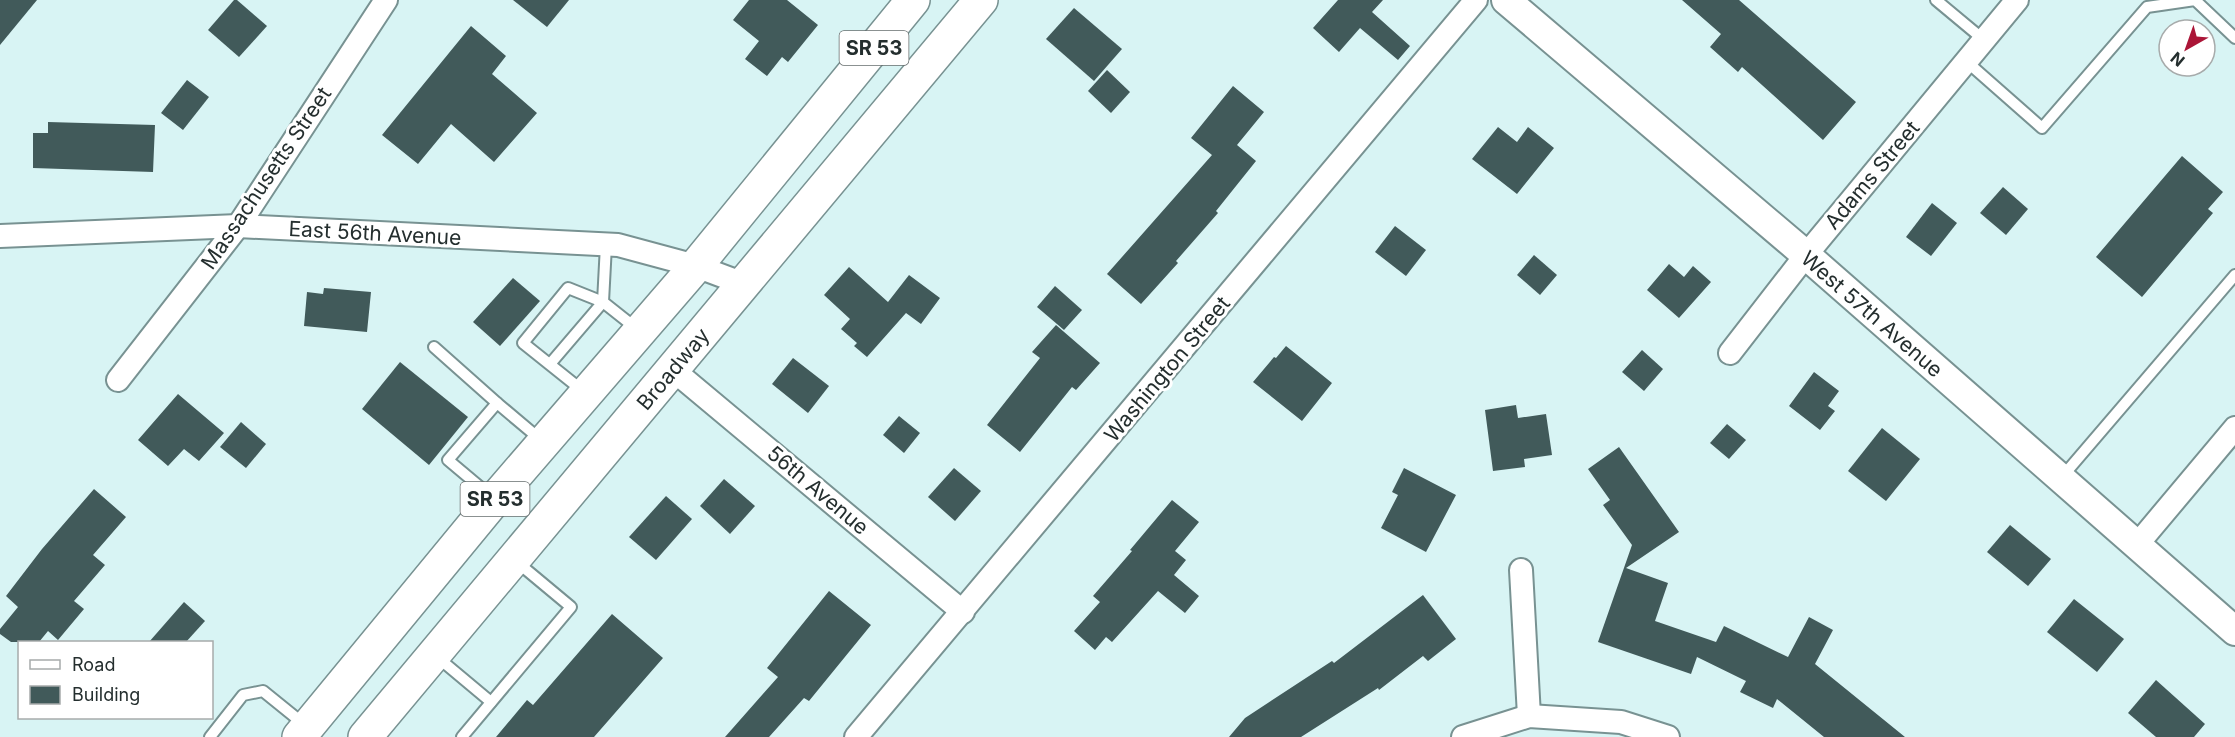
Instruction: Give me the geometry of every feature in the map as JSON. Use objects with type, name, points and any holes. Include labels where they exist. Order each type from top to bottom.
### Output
[{"type":"main road","name":"SR 53","points":[[303,732],[543,442],[696,266],[913,0]]},
{"type":"main road","name":"Broadway","points":[[365,737],[981,0]]},
{"type":"street","name":"Massachusetts Street","points":[[118,380],[238,226],[386,0]]},
{"type":"street","name":"Washington Street","points":[[856,737],[1476,0]]},
{"type":"street","name":"West 57th Avenue","points":[[1506,0],[1806,255],[2235,631]]},
{"type":"street","name":"Adams Street","points":[[1730,352],[1806,255],[2017,0]]},
{"type":"street","name":"East 56th Avenue","points":[[0,236],[238,226],[606,244],[618,245],[696,266],[744,284]]},
{"type":"street","name":"56th Avenue","points":[[672,369],[963,612]]},
{"type":"street","points":[[2136,546],[2235,428]]},
{"type":"street","points":[[1521,570],[1529,716]]},
{"type":"street","points":[[1463,737],[1529,716],[1621,722],[1668,737]]},
{"type":"lane","points":[[1936,0],[1984,40]]},
{"type":"lane","points":[[1966,62],[2042,128],[2147,7],[2195,0],[2235,38]]},
{"type":"lane","points":[[550,364],[603,302],[606,244]]},
{"type":"lane","points":[[2060,479],[2235,275]]},
{"type":"lane","points":[[586,393],[523,343],[568,288],[603,302],[640,332]]},
{"type":"lane","points":[[434,347],[543,442]]},
{"type":"lane","points":[[495,499],[448,460],[496,403]]},
{"type":"lane","points":[[462,737],[571,607],[514,559]]},
{"type":"lane","points":[[434,654],[491,702]]},
{"type":"lane","points":[[210,737],[243,695],[263,691],[303,732]]},
{"type":"building","points":[[0,0],[37,0],[0,45]]},
{"type":"building","points":[[234,0],[237,0],[267,26],[239,57],[208,30]]},
{"type":"building","points":[[513,0],[569,0],[547,27]]},
{"type":"building","points":[[749,0],[787,0],[818,25],[788,62],[782,57],[767,76],[745,59],[759,41],[733,20]]},
{"type":"building","points":[[1338,0],[1383,0],[1372,12],[1410,46],[1398,60],[1360,28],[1339,52],[1313,28]]},
{"type":"building","points":[[1682,0],[1739,0],[1856,102],[1823,140],[1742,67],[1738,72],[1710,47],[1721,34]]},
{"type":"building","points":[[1074,8],[1122,49],[1094,81],[1046,39]]},
{"type":"building","points":[[471,26],[506,56],[492,74],[537,113],[494,162],[451,124],[418,164],[382,135]]},
{"type":"building","points":[[1107,70],[1130,92],[1111,113],[1088,91]]},
{"type":"building","points":[[187,80],[209,97],[183,130],[161,113]]},
{"type":"building","points":[[1233,86],[1264,112],[1237,145],[1256,161],[1216,211],[1218,213],[1176,261],[1178,263],[1141,304],[1107,274],[1212,155],[1191,138]]},
{"type":"building","points":[[48,122],[155,125],[153,172],[33,168],[33,133],[48,133]]},
{"type":"building","points":[[1498,127],[1517,142],[1528,127],[1554,148],[1517,194],[1472,159]]},
{"type":"building","points":[[2182,156],[2223,192],[2208,209],[2213,213],[2142,297],[2096,257]]},
{"type":"building","points":[[2003,187],[2028,209],[2006,235],[1980,213]]},
{"type":"building","points":[[1932,203],[1957,223],[1931,256],[1906,237]]},
{"type":"building","points":[[1395,226],[1426,250],[1406,276],[1375,252]]},
{"type":"building","points":[[1534,255],[1557,275],[1540,295],[1517,275]]},
{"type":"building","points":[[1669,264],[1684,277],[1693,266],[1711,282],[1679,318],[1647,290]]},
{"type":"building","points":[[849,267],[888,302],[909,275],[940,298],[921,324],[906,313],[867,357],[854,346],[857,343],[841,329],[850,319],[824,295]]},
{"type":"building","points":[[513,278],[540,301],[500,346],[473,322]]},
{"type":"building","points":[[1055,286],[1082,310],[1064,330],[1037,307]]},
{"type":"building","points":[[324,288],[371,292],[367,332],[304,326],[307,292],[323,294]]},
{"type":"building","points":[[1056,325],[1100,363],[1076,390],[1072,387],[1020,452],[987,425],[1040,358],[1032,352]]},
{"type":"building","points":[[1286,346],[1332,383],[1302,421],[1253,382]]},
{"type":"building","points":[[1642,350],[1663,369],[1644,391],[1622,372]]},
{"type":"building","points":[[793,358],[829,386],[808,413],[772,384]]},
{"type":"building","points":[[400,362],[468,417],[429,465],[362,409]]},
{"type":"building","points":[[1814,372],[1839,391],[1828,406],[1835,411],[1820,430],[1789,406]]},
{"type":"building","points":[[178,394],[224,433],[199,461],[184,449],[168,466],[138,440]]},
{"type":"building","points":[[1516,405],[1518,418],[1546,414],[1552,455],[1524,459],[1525,467],[1493,471],[1485,410]]},
{"type":"building","points":[[899,416],[920,433],[904,453],[883,435]]},
{"type":"building","points":[[241,422],[266,444],[246,468],[220,447]]},
{"type":"building","points":[[1727,424],[1746,440],[1729,459],[1710,443]]},
{"type":"building","points":[[1882,428],[1920,459],[1886,501],[1848,471]]},
{"type":"building","points":[[1619,447],[1679,532],[1626,568],[1668,583],[1655,621],[1716,642],[1724,626],[1788,657],[1809,617],[1833,630],[1815,664],[1905,737],[1824,737],[1777,699],[1773,708],[1740,692],[1746,681],[1697,657],[1691,674],[1598,642],[1632,545],[1603,505],[1610,500],[1588,469]]},
{"type":"building","points":[[954,468],[981,491],[955,521],[928,497]]},
{"type":"building","points":[[1404,468],[1456,495],[1426,552],[1381,528],[1398,495],[1392,492]]},
{"type":"building","points":[[724,479],[755,506],[730,534],[700,506]]},
{"type":"building","points":[[94,489],[126,517],[93,555],[105,565],[74,601],[84,609],[58,640],[48,631],[40,641],[11,642],[0,634],[0,629],[18,607],[6,596],[42,549]]},
{"type":"building","points":[[666,496],[692,519],[656,560],[629,537]]},
{"type":"building","points":[[1172,500],[1199,522],[1175,551],[1186,560],[1174,575],[1199,596],[1185,613],[1158,591],[1112,642],[1106,637],[1095,650],[1074,631],[1100,602],[1093,596]]},
{"type":"building","points":[[2010,525],[2051,559],[2028,586],[1987,552]]},
{"type":"building","points":[[829,591],[871,625],[809,701],[804,698],[769,737],[725,737],[778,677],[767,668]]},
{"type":"building","points":[[1423,595],[1456,639],[1428,661],[1423,656],[1379,690],[1378,688],[1301,737],[1229,737],[1245,718],[1332,661],[1334,663]]},
{"type":"building","points":[[2074,599],[2124,639],[2097,672],[2047,632]]},
{"type":"building","points":[[184,602],[205,621],[187,641],[150,641]]},
{"type":"building","points":[[612,614],[663,658],[594,737],[496,737],[527,700],[533,705]]},
{"type":"building","points":[[2156,680],[2205,724],[2194,737],[2156,737],[2128,713]]}]
